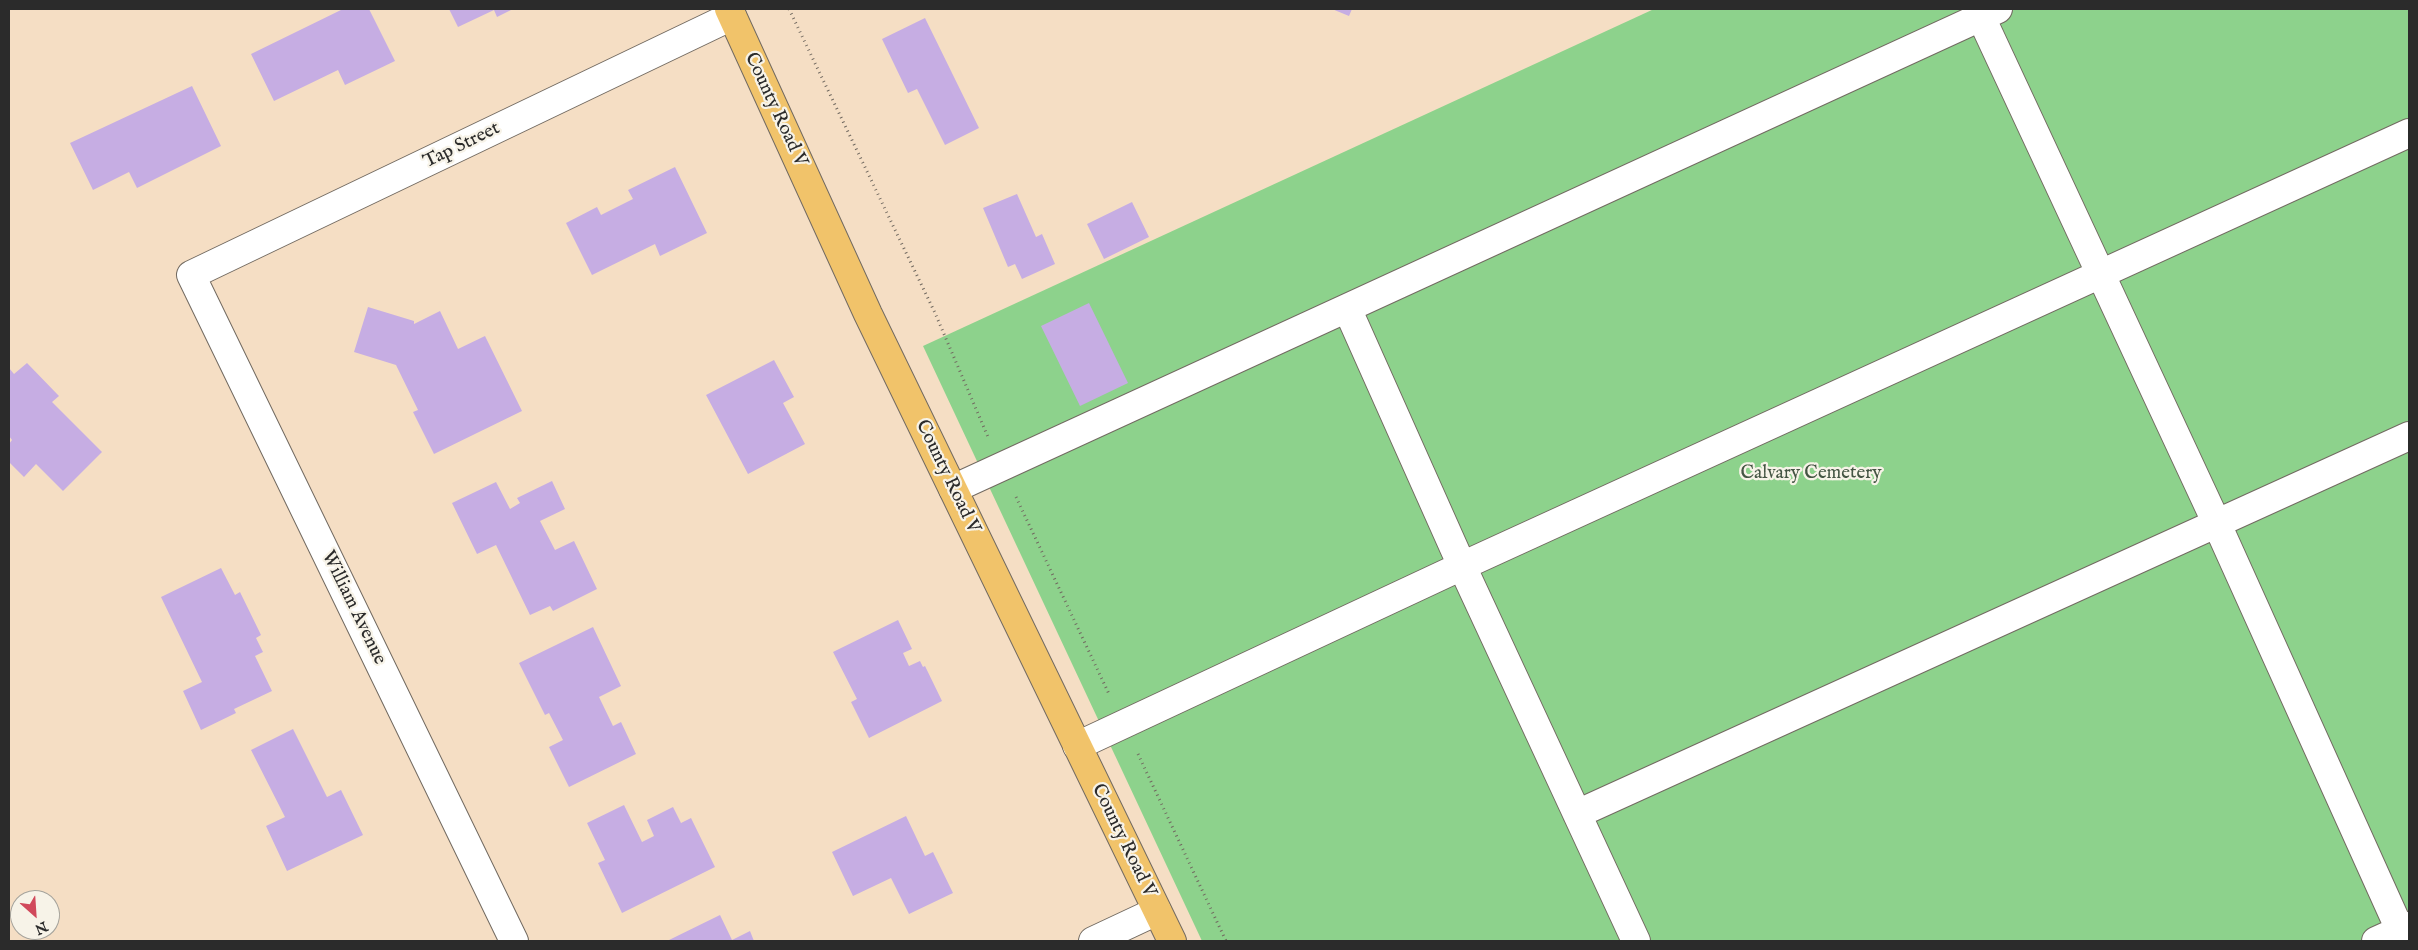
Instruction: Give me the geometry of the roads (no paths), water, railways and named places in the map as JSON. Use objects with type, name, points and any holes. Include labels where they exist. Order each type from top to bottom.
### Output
[{"type":"main road","name":"County Road V","points":[[730,12],[868,314],[1172,941]]},
{"type":"street","name":"Tap Street","points":[[192,275],[730,12]]},
{"type":"street","points":[[953,489],[1990,13],[2100,275],[2405,928],[2376,941]]},
{"type":"street","points":[[1077,746],[1462,566],[2409,133]]},
{"type":"street","name":"William Avenue","points":[[192,275],[514,941]]},
{"type":"street","points":[[1347,308],[1462,566],[1636,941]]},
{"type":"street","points":[[1577,814],[2409,436]]},
{"type":"street","points":[[1093,941],[1157,911]]},
{"type":"park label","name":"Calvary Cemetery","points":[[1811,474]]}]
